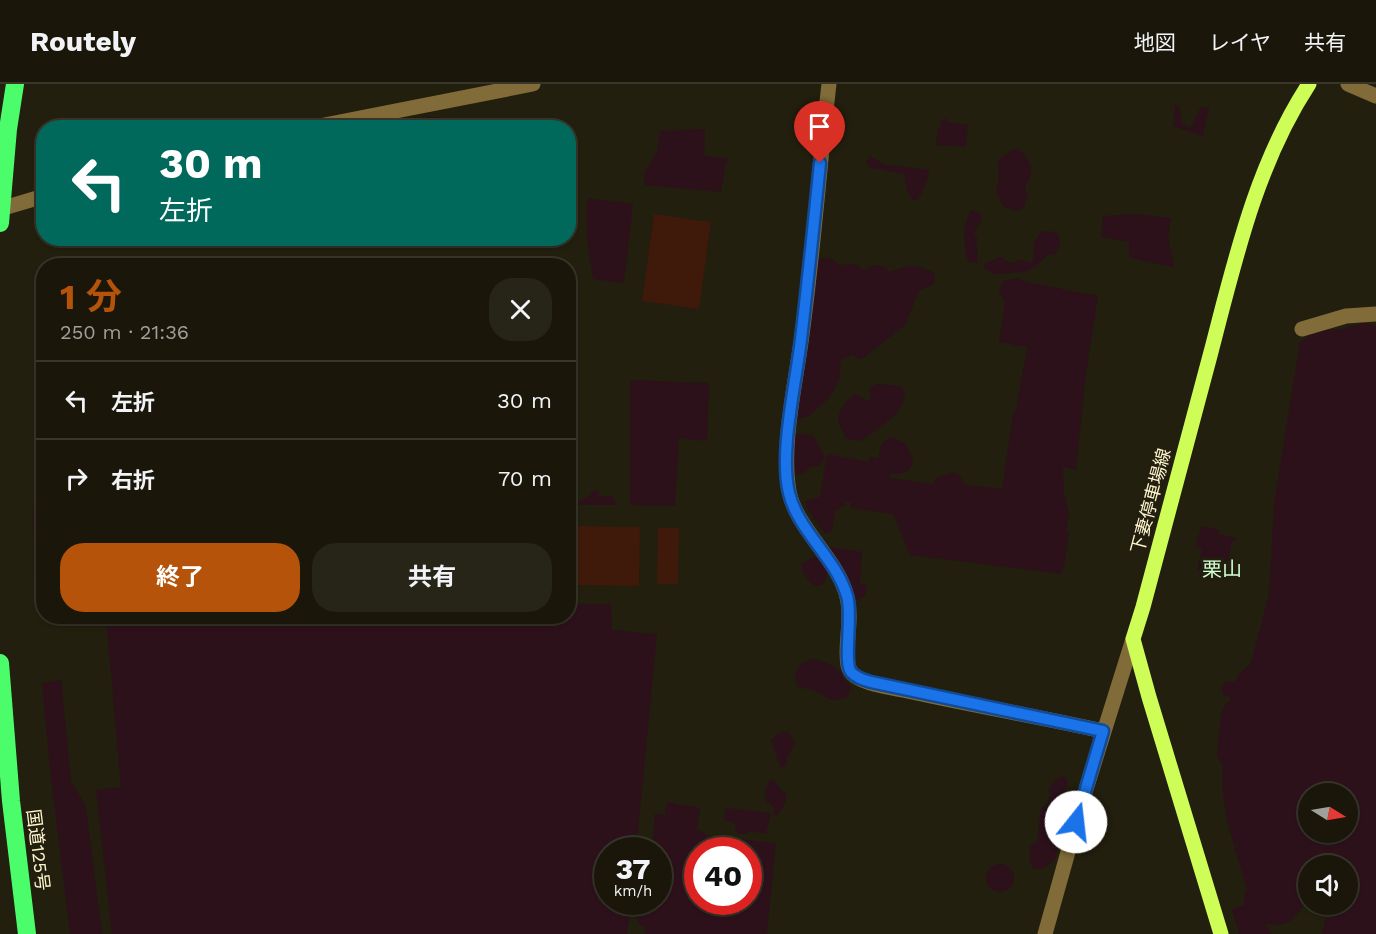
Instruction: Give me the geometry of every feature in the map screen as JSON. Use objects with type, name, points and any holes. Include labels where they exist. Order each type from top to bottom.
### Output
[{"type":"highway","points":[[0,213],[15,84]]},
{"type":"highway","name":"国道125号","points":[[0,663],[11,801],[27,934]]},
{"type":"main road","name":"下妻停車場線","points":[[1133,639],[1253,200],[1265,167],[1286,122],[1309,84]]},
{"type":"main road","points":[[1133,639],[1221,934]]},
{"type":"street","points":[[345,120],[481,90],[533,84]]},
{"type":"street","points":[[829,84],[805,308],[791,413],[787,472],[788,489],[797,513],[823,552],[846,593],[850,616],[848,662],[850,670],[857,677],[871,682],[1103,731]]},
{"type":"street","points":[[1348,84],[1376,96]]},
{"type":"street","points":[[0,213],[36,199]]},
{"type":"street","points":[[1302,329],[1346,316],[1376,314]]},
{"type":"street","points":[[1045,934],[1082,801],[1133,639]]},
{"type":"shaded area","points":[[1175,105],[1179,106],[1182,123],[1187,127],[1191,127],[1201,107],[1209,108],[1203,136],[1173,126]]},
{"type":"shaded area","points":[[440,117],[444,120],[416,120]]},
{"type":"shaded area","points":[[941,119],[968,125],[966,147],[936,145]]},
{"type":"shaded area","points":[[705,129],[704,155],[729,159],[726,163],[721,192],[645,185],[644,173],[657,151],[660,131]]},
{"type":"shaded area","points":[[1016,148],[1028,160],[1031,175],[1025,186],[1027,195],[1024,208],[1016,211],[1003,206],[996,190],[999,179],[998,160]]},
{"type":"shaded area","points":[[870,156],[884,164],[929,170],[927,181],[918,200],[913,200],[908,194],[904,174],[871,168],[867,161]]},
{"type":"shaded area","points":[[587,198],[633,204],[624,283],[593,279],[587,239]]},
{"type":"shaded area","points":[[971,210],[981,214],[980,223],[974,234],[977,237],[977,263],[968,261],[965,249],[965,228]]},
{"type":"shaded area","points":[[654,214],[711,222],[699,309],[642,301]]},
{"type":"shaded area","points":[[1134,214],[1171,218],[1168,236],[1174,267],[1129,258],[1129,242],[1101,237],[1103,216]]},
{"type":"shaded area","points":[[1044,231],[1051,231],[1058,235],[1060,242],[1054,255],[1047,255],[1037,266],[1027,271],[1000,274],[993,274],[983,267],[986,263],[1001,257],[1010,263],[1023,260],[1032,263],[1035,241]]},
{"type":"shaded area","points":[[817,259],[833,259],[838,265],[855,264],[864,270],[874,265],[886,267],[889,272],[907,267],[923,268],[935,273],[934,284],[919,291],[905,325],[861,360],[852,355],[841,360],[839,370],[841,375],[831,396],[809,416],[798,419],[791,413]]},
{"type":"shaded area","points":[[1018,278],[1026,282],[1098,296],[1086,373],[1076,470],[1063,467],[1064,492],[1069,514],[1066,532],[1069,533],[1061,574],[910,555],[893,514],[850,508],[850,502],[844,501],[845,505],[835,511],[832,531],[826,534],[814,519],[805,501],[820,497],[827,454],[868,462],[870,457],[878,458],[881,445],[890,437],[906,443],[913,461],[908,470],[902,473],[891,473],[889,478],[933,484],[936,478],[955,472],[960,475],[965,485],[1002,489],[1013,413],[1016,411],[1027,347],[999,342],[1005,303],[999,291],[1003,281]]},
{"type":"shaded area","points":[[1364,323],[1376,326],[1376,934],[1322,934],[1326,915],[1358,915],[1358,855],[1298,855],[1298,913],[1296,916],[1283,924],[1265,924],[1272,934],[1239,934],[1232,909],[1244,905],[1244,894],[1247,889],[1229,827],[1223,796],[1223,764],[1217,755],[1221,714],[1224,706],[1231,699],[1223,694],[1222,688],[1225,682],[1236,681],[1237,676],[1251,663],[1269,594],[1274,504],[1300,341],[1309,334]]},
{"type":"shaded area","points":[[630,380],[709,383],[707,441],[679,438],[675,506],[630,505]]},
{"type":"shaded area","points":[[874,385],[901,386],[904,401],[899,409],[885,424],[862,440],[846,438],[838,420],[843,407],[855,394],[868,401],[871,398],[869,390]]},
{"type":"shaded area","points":[[798,434],[813,435],[825,458],[820,466],[810,467],[802,475],[789,474],[791,439]]},
{"type":"shaded area","points":[[594,490],[599,490],[599,496],[612,496],[617,505],[576,505],[576,501],[588,496]]},
{"type":"shaded area","points":[[36,502],[36,575],[34,575],[33,504]]},
{"type":"shaded area","points":[[576,526],[640,527],[639,586],[576,585]]},
{"type":"shaded area","points":[[1201,526],[1219,530],[1219,534],[1237,538],[1236,541],[1232,541],[1227,566],[1231,567],[1229,577],[1197,570],[1202,548],[1196,546]]},
{"type":"shaded area","points":[[658,528],[679,528],[678,584],[657,584]]},
{"type":"shaded area","points":[[829,547],[862,552],[860,584],[867,585],[863,598],[854,601]]},
{"type":"shaded area","points":[[813,557],[820,559],[827,569],[826,579],[822,585],[815,586],[802,571],[801,564]]},
{"type":"shaded area","points":[[576,604],[611,604],[612,630],[657,634],[637,837],[594,837],[594,915],[629,915],[627,934],[112,934],[96,790],[121,787],[107,624],[576,624]]},
{"type":"shaded area","points":[[813,659],[828,663],[842,672],[843,678],[851,686],[848,697],[830,700],[813,690],[798,687],[795,677],[800,665]]},
{"type":"shaded area","points":[[62,680],[71,781],[86,806],[102,934],[70,934],[42,683]]},
{"type":"shaded area","points":[[782,731],[789,732],[795,744],[787,757],[785,767],[780,767],[771,740]]},
{"type":"shaded area","points":[[1064,776],[1068,781],[1063,799],[1059,804],[1056,859],[1043,869],[1034,869],[1030,860],[1030,851],[1031,844],[1037,843],[1041,809],[1048,804],[1050,794],[1048,790],[1056,780]]},
{"type":"shaded area","points":[[770,780],[775,781],[786,793],[786,801],[778,815],[773,815],[774,808],[770,803],[766,803],[765,791]]},
{"type":"shaded area","points":[[667,802],[700,808],[697,829],[709,836],[719,837],[684,837],[684,915],[762,915],[762,842],[776,843],[767,934],[645,934],[645,927],[639,925],[636,915],[672,915],[672,837],[653,837],[655,814],[665,815]]},
{"type":"shaded area","points":[[726,808],[771,813],[766,834],[749,831],[745,834],[738,834],[735,831],[735,824],[724,820]]},
{"type":"shaded area","points":[[1000,864],[1010,868],[1014,878],[1010,888],[1000,892],[990,888],[986,878],[990,868]]},
{"type":"district","name":"栗山","points":[[1222,569]]},
{"type":"route","points":[[820,163],[805,308],[790,419],[787,472],[791,501],[846,593],[850,616],[848,665],[857,677],[871,682],[1103,731],[1076,822]]}]
